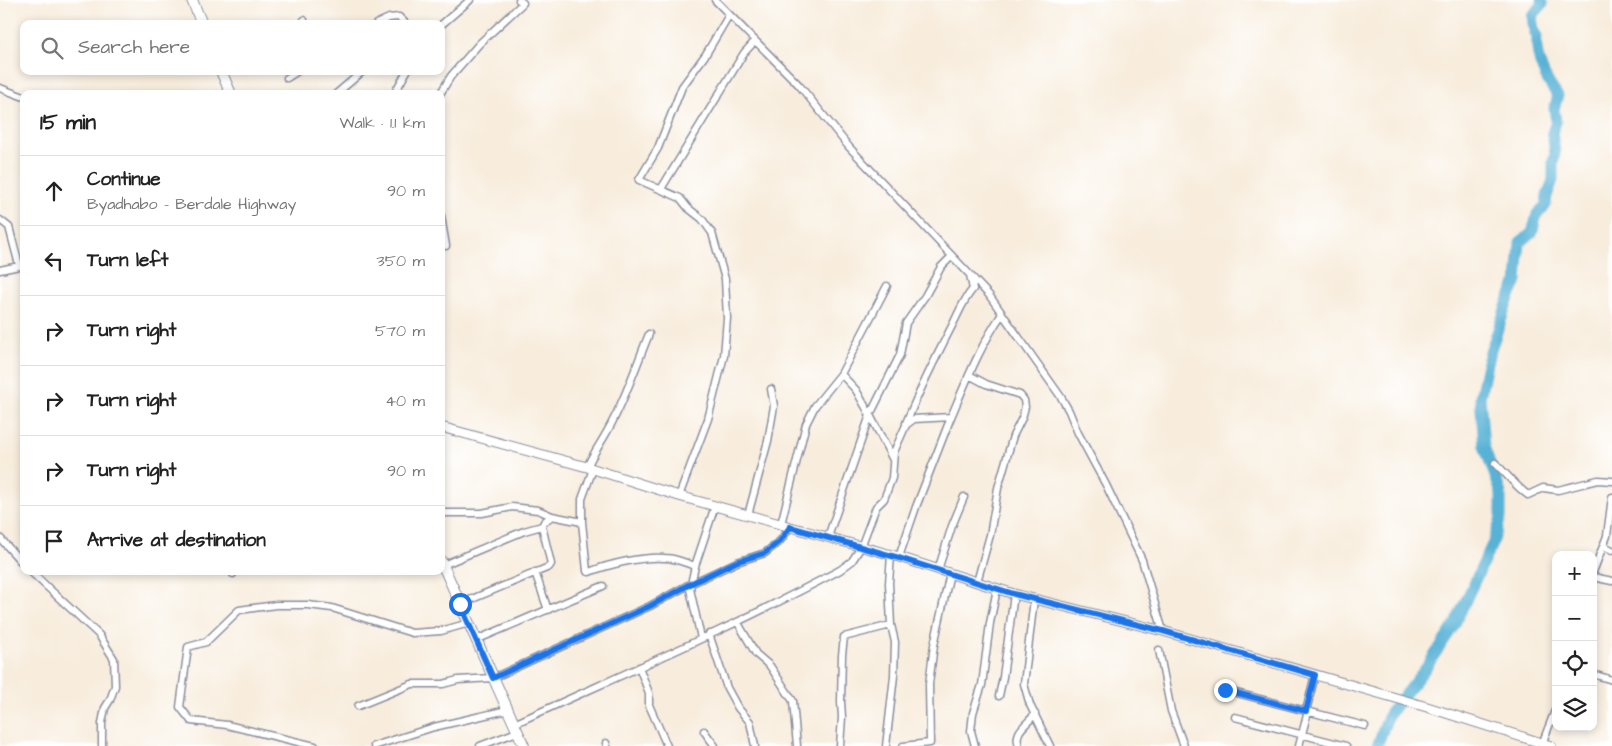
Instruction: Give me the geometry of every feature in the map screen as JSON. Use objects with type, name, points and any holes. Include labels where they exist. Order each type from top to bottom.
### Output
[{"type":"main road","points":[[192,0],[200,20]]},
{"type":"main road","points":[[223,75],[229,90]]},
{"type":"main road","points":[[445,570],[524,746]]},
{"type":"street","points":[[442,90],[451,76],[479,44],[523,3],[519,0]]},
{"type":"street","points":[[716,1],[800,86],[849,147],[970,275],[1002,314],[1069,411],[1078,433],[1106,485],[1142,560],[1163,631]]},
{"type":"street","points":[[445,22],[465,2]]},
{"type":"street","points":[[679,496],[708,419],[724,356],[727,318],[725,279],[712,233],[702,219],[688,208],[680,198],[639,180],[658,148],[682,87],[706,54],[729,15]]},
{"type":"street","points":[[385,20],[399,17],[402,20]]},
{"type":"street","points":[[660,189],[744,53],[754,41]]},
{"type":"street","points":[[287,78],[292,75]]},
{"type":"street","points":[[341,90],[358,75]]},
{"type":"street","points":[[396,90],[405,75]]},
{"type":"street","points":[[0,88],[20,96]]},
{"type":"street","points":[[0,220],[9,227],[20,262]]},
{"type":"street","points":[[445,240],[446,246]]},
{"type":"street","points":[[828,537],[870,415],[900,355],[906,323],[925,296],[941,267],[952,256]]},
{"type":"street","points":[[0,270],[20,265]]},
{"type":"street","points":[[480,746],[639,667],[709,634],[738,623],[840,570],[852,561],[861,546],[876,507],[884,499],[892,478],[894,452],[906,424],[939,351],[965,299],[973,288],[970,275]]},
{"type":"street","points":[[781,524],[806,424],[815,406],[841,374],[887,286]]},
{"type":"street","points":[[886,746],[894,676],[895,642],[891,625],[889,583],[895,556],[969,375],[988,334],[1002,314]]},
{"type":"street","points":[[649,334],[608,430],[598,444],[582,499],[584,549],[588,571],[590,572],[608,565],[664,558],[675,559],[695,566]]},
{"type":"street","points":[[841,374],[856,390],[893,460]]},
{"type":"street","points":[[969,375],[986,384],[1020,395],[1024,400],[1025,407],[1013,436],[998,488],[990,535],[977,582]]},
{"type":"street","points":[[748,515],[768,440],[774,406],[771,389]]},
{"type":"street","points":[[906,424],[914,419],[951,417]]},
{"type":"street","points":[[445,428],[590,468],[679,496],[861,546],[1014,594],[1163,631],[1427,708],[1545,745],[1552,721]]},
{"type":"street","points":[[1495,463],[1516,486],[1528,495],[1543,488],[1558,490],[1598,480],[1612,481]]},
{"type":"street","points":[[938,570],[952,526],[964,497]]},
{"type":"street","points":[[1597,563],[1608,536],[1612,497]]},
{"type":"street","points":[[701,638],[690,584],[715,506]]},
{"type":"street","points":[[445,513],[476,513],[512,507],[538,510],[552,516],[582,522]]},
{"type":"street","points":[[445,562],[542,526],[552,516]]},
{"type":"street","points":[[460,604],[549,567],[551,564],[542,526]]},
{"type":"street","points":[[358,706],[412,684],[443,684],[458,680],[493,678],[650,606],[736,562],[765,553],[780,541],[790,527]]},
{"type":"street","points":[[0,538],[20,560]]},
{"type":"street","points":[[1604,546],[1612,550]]},
{"type":"street","points":[[535,572],[548,610]]},
{"type":"street","points":[[903,746],[930,743],[929,684],[934,645],[950,573]]},
{"type":"street","points":[[34,575],[98,634],[114,659],[114,686],[110,700],[105,708],[102,724],[102,746]]},
{"type":"street","points":[[1597,577],[1612,581]]},
{"type":"street","points":[[476,640],[603,586]]},
{"type":"street","points":[[975,746],[971,731],[973,713],[982,685],[990,623],[997,588]]},
{"type":"street","points":[[999,696],[1014,594]]},
{"type":"street","points":[[1034,599],[1024,684],[1030,704],[1050,746]]},
{"type":"street","points":[[315,746],[237,727],[191,720],[180,706],[188,647],[206,642],[239,610],[276,605],[308,605],[332,608],[412,633],[441,631],[469,623]]},
{"type":"street","points":[[738,623],[756,654],[770,666],[792,701],[797,746]]},
{"type":"street","points":[[840,746],[844,637],[891,625]]},
{"type":"street","points":[[709,634],[727,688],[738,708],[750,722],[755,746]]},
{"type":"street","points":[[1159,650],[1171,711],[1184,746]]},
{"type":"street","points":[[639,667],[649,693],[649,705],[667,746]]},
{"type":"street","points":[[1299,746],[1315,675]]},
{"type":"street","points":[[1597,675],[1612,680]]},
{"type":"street","points":[[1225,690],[1365,726]]},
{"type":"street","points":[[374,746],[434,727],[507,710]]},
{"type":"street","points":[[1019,746],[1016,740],[1019,730],[1035,714]]},
{"type":"street","points":[[1235,717],[1346,746]]},
{"type":"street","points":[[704,731],[715,746]]},
{"type":"waterway","points":[[1377,746],[1389,714],[1425,669],[1454,626],[1494,540],[1501,517],[1501,493],[1484,446],[1480,397],[1489,355],[1517,281],[1520,242],[1532,233],[1537,214],[1546,205],[1553,180],[1555,153],[1552,133],[1556,122],[1554,109],[1558,96],[1539,60],[1537,36],[1534,31],[1532,16],[1543,4],[1542,0]]},
{"type":"route","points":[[460,604],[493,678],[650,606],[736,562],[765,553],[780,541],[790,527],[899,558],[1014,594],[1163,631],[1315,675],[1306,711],[1225,690]]}]
